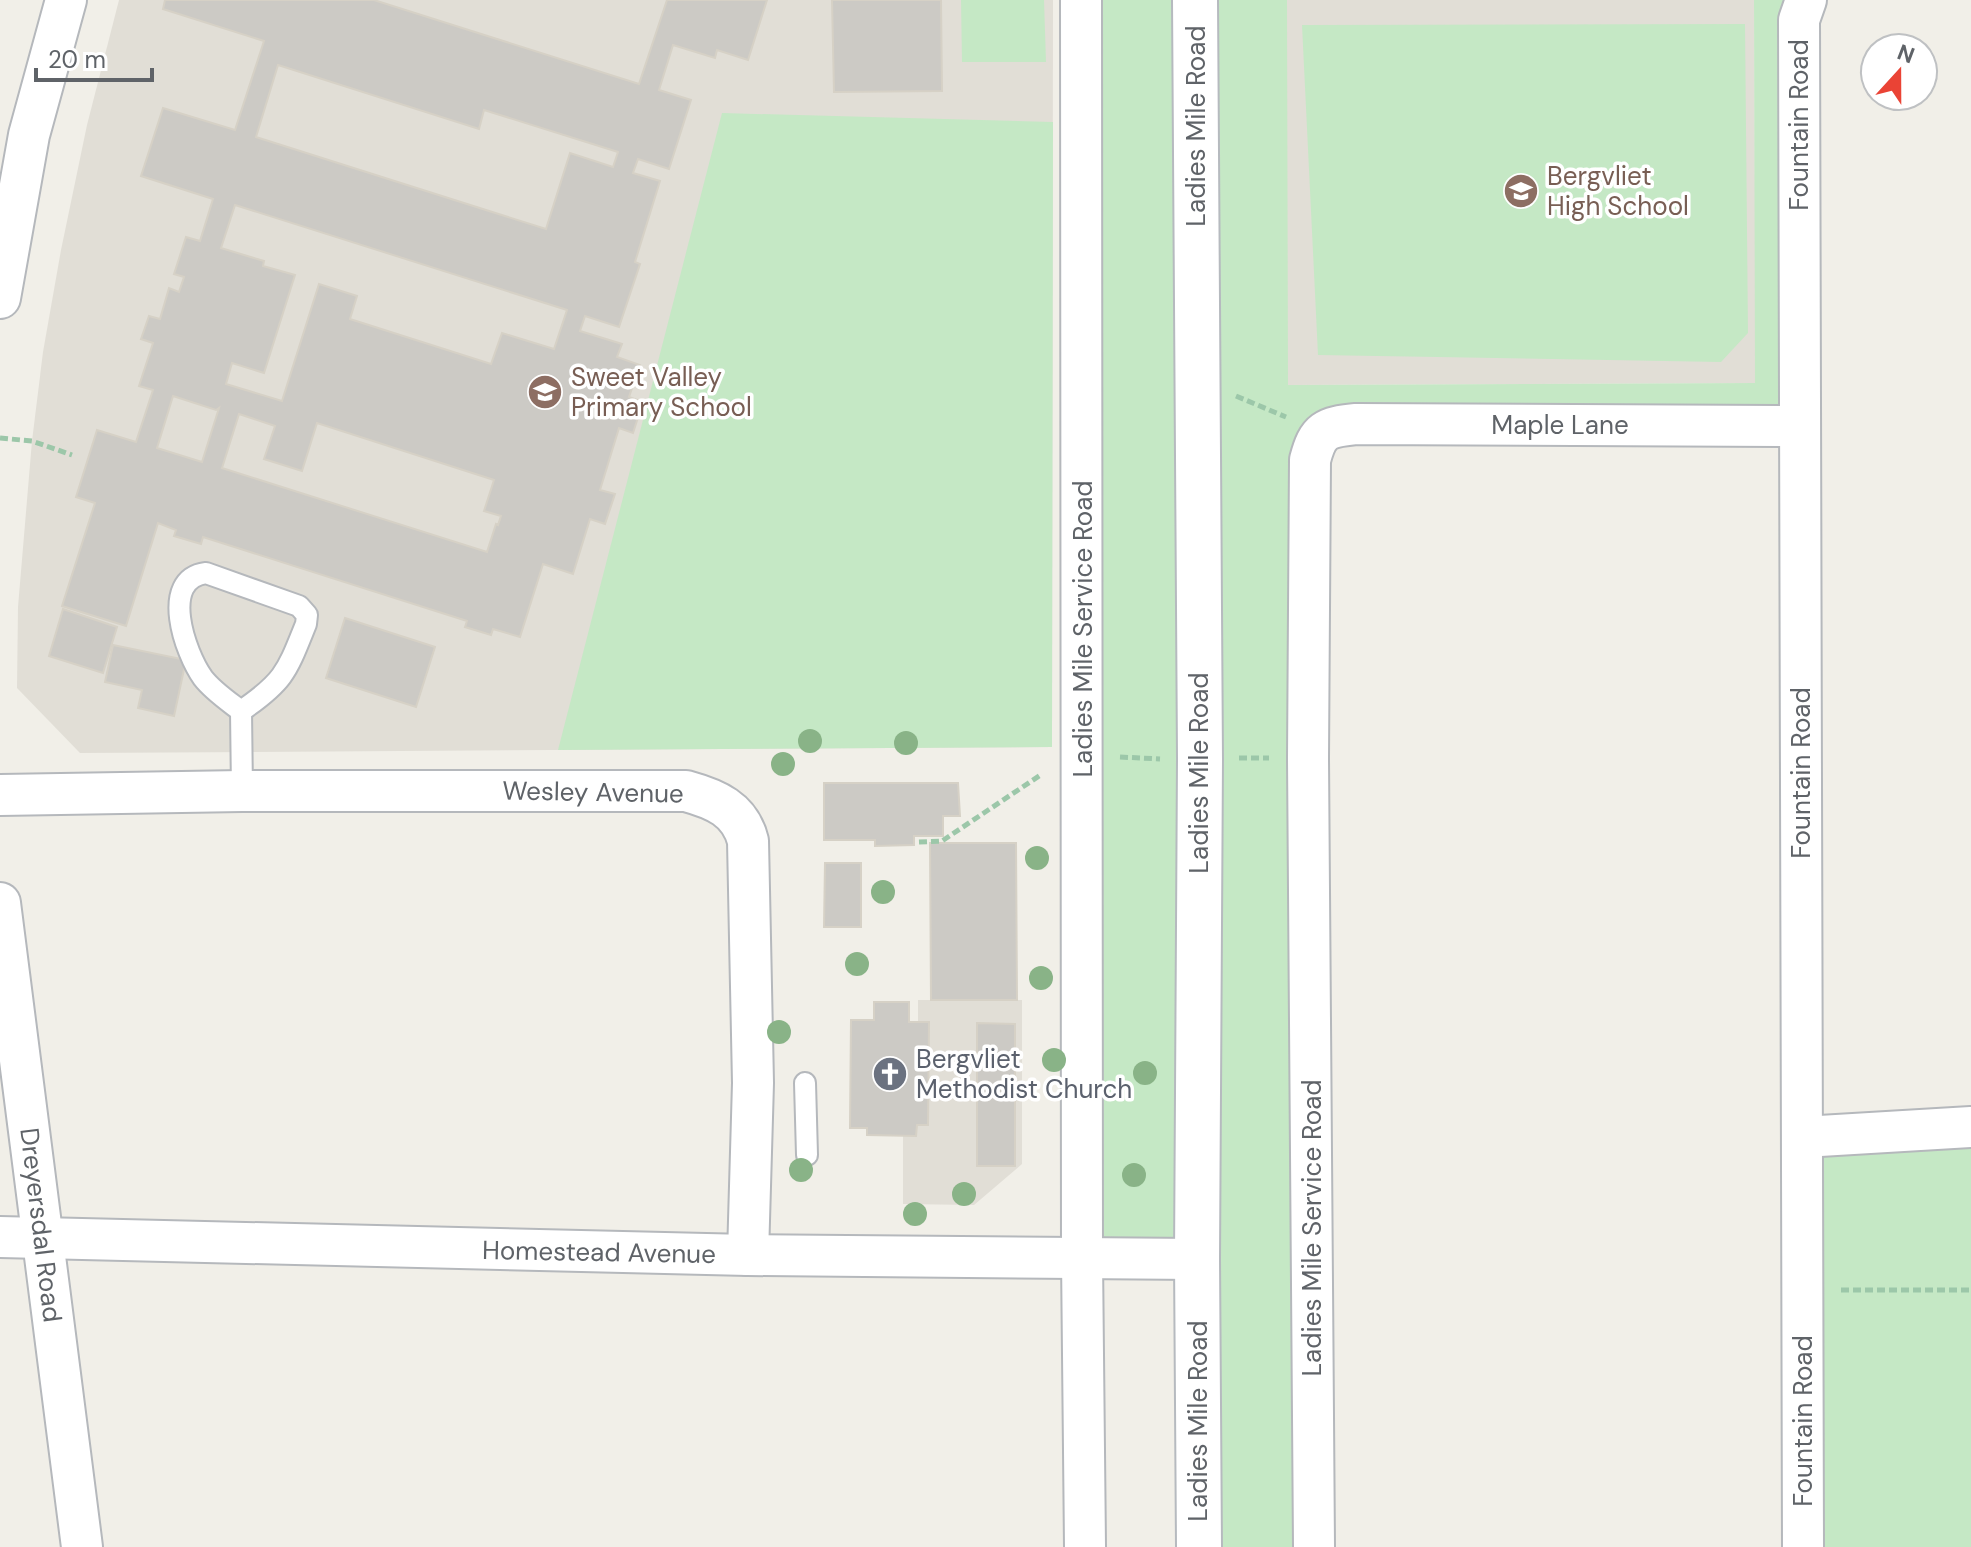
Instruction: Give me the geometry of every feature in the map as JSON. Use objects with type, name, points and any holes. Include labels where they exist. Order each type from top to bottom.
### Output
[{"type":"main road","name":"Ladies Mile Road","points":[[1195,0],[1200,743],[1199,1547]]},
{"type":"street","points":[[0,298],[29,135],[66,0]]},
{"type":"street","name":"Ladies Mile Service Road","points":[[1081,0],[1085,1547]]},
{"type":"street","name":"Fountain Road","points":[[1803,1547],[1799,20],[1806,0]]},
{"type":"street","name":"Maple Lane","points":[[1322,432],[1337,426],[1356,424],[1799,426]]},
{"type":"street","name":"Ladies Mile Service Road","points":[[1314,1547],[1308,759],[1310,460],[1314,443],[1322,432]]},
{"type":"street","name":"Wesley Avenue","points":[[0,795],[242,791],[686,791],[723,804],[745,828],[748,841],[753,1083],[748,1255]]},
{"type":"street","name":"Dreyersdal Road","points":[[0,903],[82,1547]]},
{"type":"street","points":[[1803,1137],[1971,1127]]},
{"type":"street","name":"Homestead Avenue","points":[[0,1237],[748,1255],[1197,1259]]},
{"type":"lane","points":[[241,711],[265,695],[286,673],[307,615],[299,606],[206,573],[194,574],[187,580],[181,595],[179,612],[196,668],[206,681],[241,711],[242,791]]},
{"type":"lane","points":[[805,1083],[807,1155]]},
{"type":"path","points":[[1228,392],[1322,432]]},
{"type":"path","points":[[0,438],[32,441],[72,455]]},
{"type":"path","points":[[1117,757],[1160,759]]},
{"type":"path","points":[[919,842],[942,841],[1054,766]]},
{"type":"path","points":[[1804,1290],[1971,1290]]},
{"type":"shaded area","name":"Sweet Valley Primary School","points":[[119,0],[1053,0],[1052,747],[80,753],[17,688],[18,607],[43,352],[87,125]]},
{"type":"shaded area","name":"Bergvliet High School","points":[[1287,0],[1754,0],[1756,383],[1287,385]]},
{"type":"shaded area","points":[[918,1000],[1022,1000],[1022,1164],[974,1205],[903,1204],[903,1135],[917,1125],[928,1125],[929,1023],[918,1022]]},
{"type":"green space","points":[[961,0],[1044,0],[1046,62],[962,62]]},
{"type":"green space","points":[[1081,0],[1287,0],[1288,385],[1755,383],[1754,0],[1806,0],[1799,426],[1322,432],[1314,1547],[1199,1547],[1197,1259],[1082,1258]]},
{"type":"green space","name":"Bergvliet High School","points":[[1745,24],[1748,333],[1721,362],[1318,355],[1302,25]]},
{"type":"green space","points":[[722,113],[1053,122],[1052,747],[558,750]]},
{"type":"green space","points":[[1971,1127],[1971,1547],[1801,1547],[1803,1137]]},
{"type":"building","points":[[165,0],[374,0],[639,84],[667,0],[767,0],[748,60],[717,50],[715,58],[673,45],[659,90],[691,100],[669,169],[638,159],[633,173],[660,181],[635,262],[640,264],[619,327],[585,316],[580,331],[622,344],[617,357],[640,365],[629,397],[643,402],[633,433],[619,428],[600,490],[615,494],[605,524],[590,519],[573,574],[543,564],[520,637],[493,629],[491,635],[465,627],[467,621],[203,537],[201,544],[174,536],[176,530],[158,523],[126,626],[62,606],[95,503],[76,497],[97,430],[136,442],[153,390],[139,386],[153,343],[141,339],[149,316],[160,319],[169,288],[179,292],[184,277],[174,274],[186,237],[200,241],[213,199],[141,176],[163,108],[235,130],[264,41],[163,9]],"holes":[[[278,65],[479,129],[484,110],[618,152],[613,167],[570,153],[546,229],[256,137]],[[235,205],[567,310],[554,349],[502,333],[491,364],[350,319],[357,296],[319,284],[282,401],[226,384],[232,363],[264,373],[295,275],[263,266],[264,261],[221,248]],[[173,396],[216,410],[219,408],[202,462],[157,448]],[[239,414],[275,426],[264,459],[302,471],[317,423],[494,480],[484,511],[501,516],[487,552],[222,468]]]},
{"type":"building","points":[[832,0],[941,0],[942,91],[834,92]]},
{"type":"building","points":[[63,609],[117,627],[103,673],[49,656]]},
{"type":"building","points":[[345,618],[435,647],[416,707],[326,678]]},
{"type":"building","points":[[113,645],[186,660],[174,716],[138,708],[142,690],[105,682]]},
{"type":"building","points":[[824,783],[958,783],[960,816],[943,816],[943,836],[914,836],[914,845],[875,846],[875,840],[824,840]]},
{"type":"building","points":[[930,843],[1016,843],[1017,1000],[931,1000]]},
{"type":"building","points":[[825,863],[861,863],[861,927],[824,927]]},
{"type":"building","name":"Bergvliet Methodist Church","points":[[874,1002],[909,1002],[909,1022],[929,1022],[928,1125],[917,1125],[916,1136],[867,1135],[867,1128],[850,1128],[851,1020],[874,1020]]},
{"type":"building","points":[[977,1023],[1015,1024],[1015,1166],[977,1166]]},
{"type":"place","name":"Bergvliet High School","points":[[1521,191]]},
{"type":"place","name":"Sweet Valley Primary School","points":[[545,392]]},
{"type":"place","name":"Bergvliet Methodist Church","points":[[890,1074]]}]
